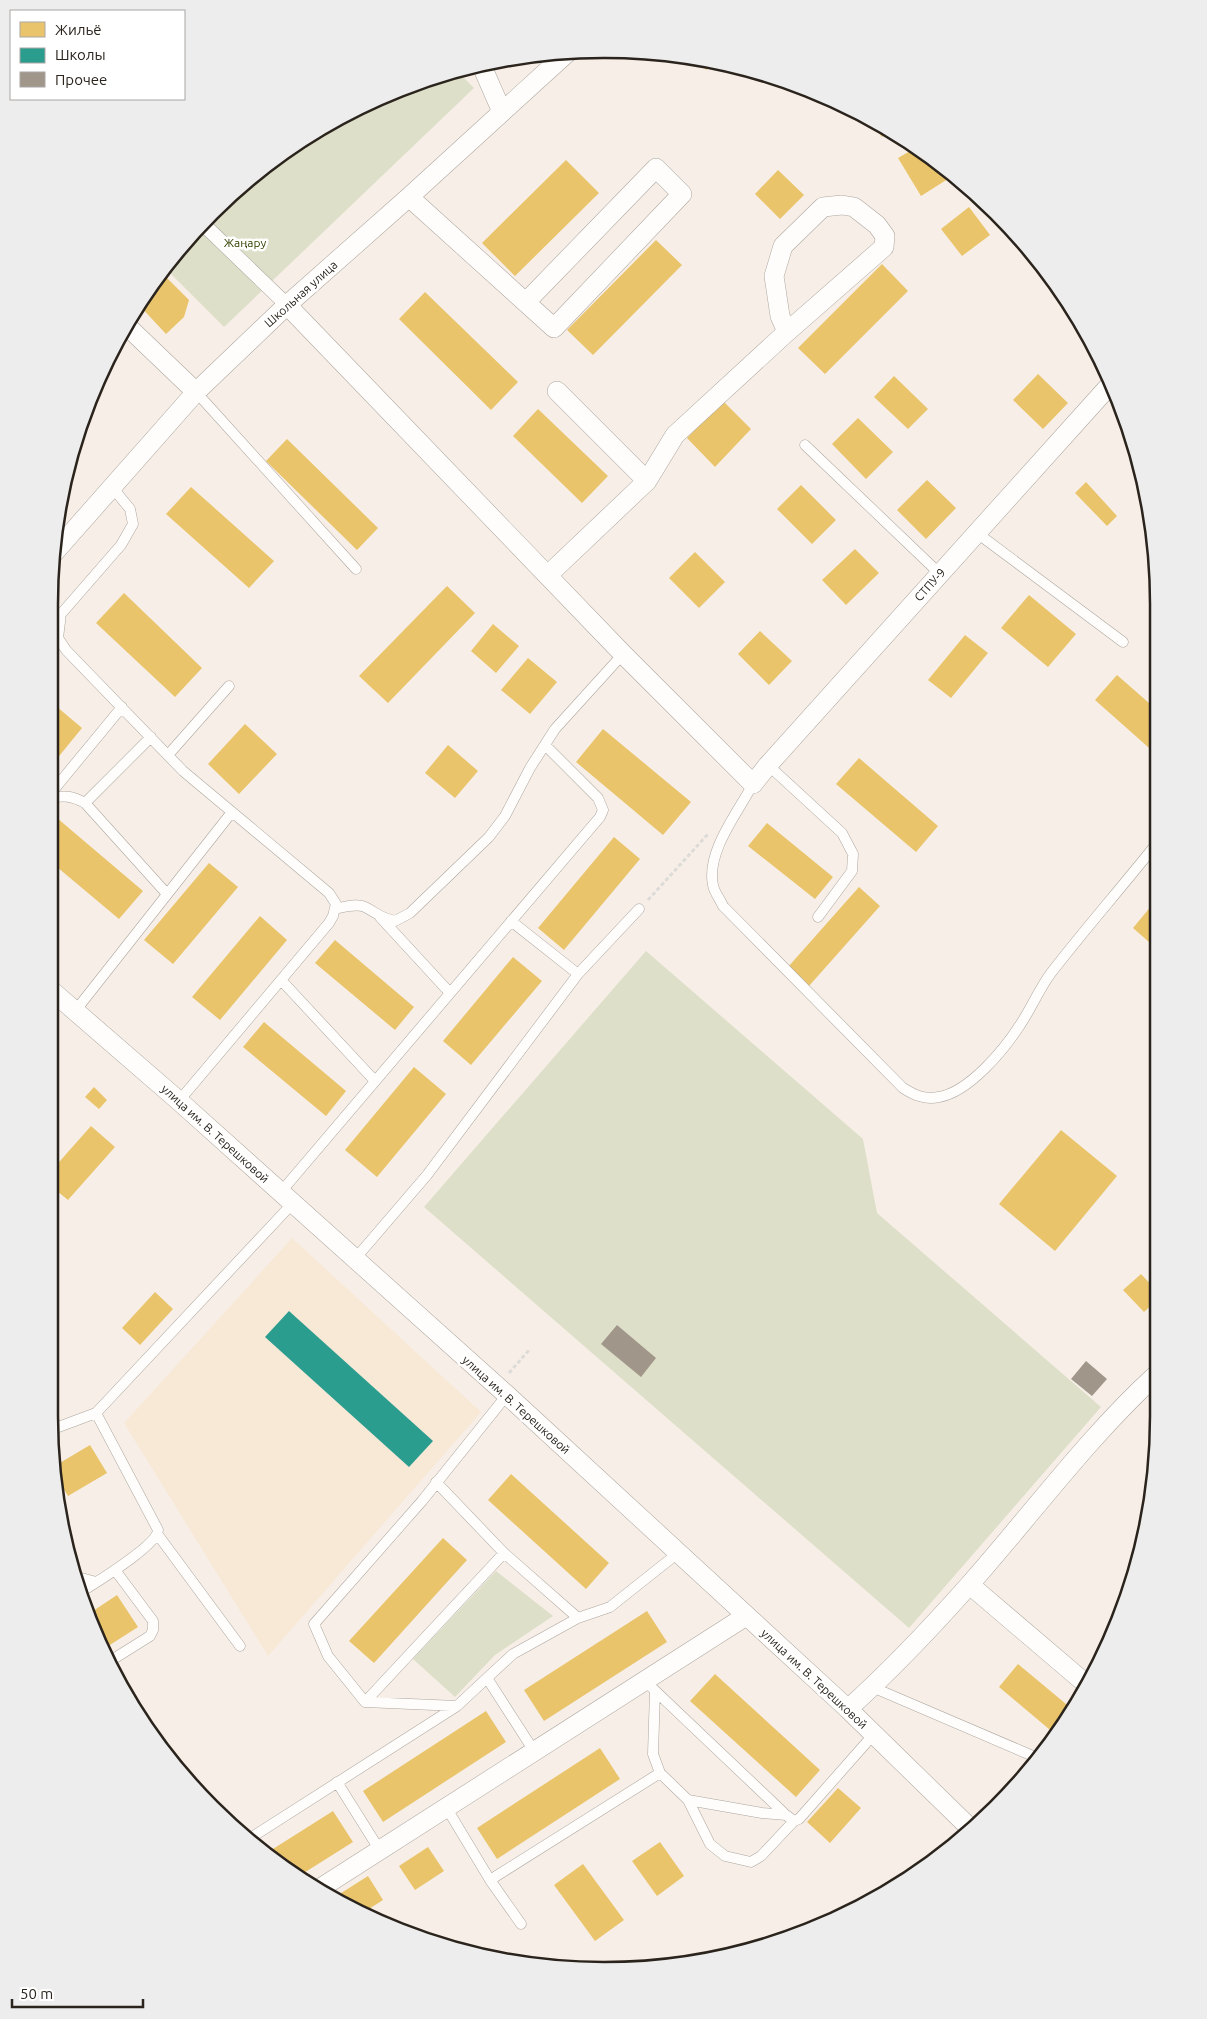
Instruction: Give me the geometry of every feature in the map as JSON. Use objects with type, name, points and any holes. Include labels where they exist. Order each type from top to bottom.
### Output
[{"type":"street","name":"Школьная улица","points":[[61,545],[196,392],[287,305],[560,60]]},
{"type":"street","points":[[484,71],[502,112]]},
{"type":"street","points":[[409,197],[554,328],[682,194],[656,168],[526,302]]},
{"type":"street","points":[[548,575],[648,481],[675,436],[787,332],[884,247],[885,236],[877,226],[854,207],[842,205],[823,207],[783,246],[774,276],[780,316],[787,332]]},
{"type":"street","points":[[207,228],[287,305],[623,654],[753,784]]},
{"type":"street","points":[[131,330],[196,392]]},
{"type":"street","name":"СТПУ-9","points":[[753,784],[1106,390]]},
{"type":"street","points":[[557,391],[648,481]]},
{"type":"street","name":"улица им. В. Терешковой","points":[[57,995],[179,1101],[502,1391],[848,1708],[967,1824]]},
{"type":"street","points":[[848,1708],[872,1687],[970,1585],[1092,1440],[1122,1407],[1150,1381]]},
{"type":"street","points":[[970,1585],[1081,1680]]},
{"type":"street","points":[[325,1885],[534,1751],[650,1686],[746,1616]]},
{"type":"lane","points":[[196,392],[356,569]]},
{"type":"lane","points":[[805,444],[940,574]]},
{"type":"lane","points":[[112,487],[130,509],[134,524],[121,545],[61,614],[58,638],[66,650],[183,771],[329,892],[334,899],[335,908],[329,923],[179,1101]]},
{"type":"lane","points":[[977,533],[1123,642]]},
{"type":"lane","points":[[379,917],[395,921],[410,913],[489,837],[505,816],[530,768],[555,729],[623,654]]},
{"type":"lane","points":[[168,755],[230,686]]},
{"type":"lane","points":[[57,786],[122,707]]},
{"type":"lane","points":[[84,803],[151,737]]},
{"type":"lane","points":[[58,1427],[96,1413],[286,1198],[375,1081],[600,817],[603,810],[598,798],[545,745]]},
{"type":"lane","points":[[768,765],[842,833],[853,854],[852,871],[818,917]]},
{"type":"lane","points":[[753,784],[715,854],[711,873],[713,887],[723,906],[903,1088],[914,1095],[924,1097],[940,1097],[958,1090],[1002,1051],[1022,1024],[1050,974],[1150,852]]},
{"type":"lane","points":[[57,797],[75,797],[84,803],[167,894]]},
{"type":"lane","points":[[76,1010],[232,812]]},
{"type":"lane","points":[[335,908],[364,906],[379,917],[450,993]]},
{"type":"lane","points":[[355,1259],[427,1175],[578,974],[639,910]]},
{"type":"lane","points":[[511,921],[578,974]]},
{"type":"lane","points":[[281,980],[375,1081]]},
{"type":"lane","points":[[457,1706],[365,1702],[328,1656],[314,1624],[422,1501],[502,1391]]},
{"type":"lane","points":[[96,1413],[158,1530],[158,1535],[240,1646]]},
{"type":"lane","points":[[436,1482],[504,1553],[578,1618]]},
{"type":"lane","points":[[85,1589],[151,1544],[158,1535]]},
{"type":"lane","points":[[365,1702],[504,1553]]},
{"type":"lane","points":[[254,1835],[457,1706],[513,1654],[578,1618],[610,1607],[678,1553]]},
{"type":"lane","points":[[115,1570],[153,1621],[153,1630],[150,1636],[115,1659]]},
{"type":"lane","points":[[82,1578],[96,1582]]},
{"type":"lane","points":[[487,1678],[534,1751]]},
{"type":"lane","points":[[650,1686],[653,1754],[660,1772],[688,1800],[710,1844],[724,1856],[751,1862],[761,1856],[790,1818]]},
{"type":"lane","points":[[650,1686],[790,1818]]},
{"type":"lane","points":[[872,1687],[1031,1755]]},
{"type":"lane","points":[[688,1800],[799,1819],[874,1734]]},
{"type":"lane","points":[[490,1880],[660,1772]]},
{"type":"lane","points":[[337,1782],[379,1849]]},
{"type":"lane","points":[[446,1807],[490,1880],[522,1924]]},
{"type":"path","points":[[639,910],[712,830]]},
{"type":"path","points":[[502,1391],[530,1349]]},
{"type":"shaded area","points":[[292,1238],[481,1412],[268,1656],[124,1423]]},
{"type":"green space","name":"Жаңару","points":[[462,76],[474,88],[224,327],[169,272],[217,217],[271,170],[331,131],[395,99],[428,86]]},
{"type":"green space","points":[[646,951],[863,1139],[877,1213],[1101,1407],[909,1628],[424,1207]]},
{"type":"green space","points":[[496,1571],[553,1616],[495,1655],[455,1697],[413,1659]]},
{"type":"building: Жильё","points":[[909,152],[947,179],[921,196],[898,158]]},
{"type":"building: Жильё","points":[[566,160],[599,193],[515,276],[482,243]]},
{"type":"building: Жильё","points":[[778,170],[804,195],[780,219],[755,194]]},
{"type":"building: Жильё","points":[[969,207],[990,235],[962,256],[941,229]]},
{"type":"building: Жильё","points":[[656,240],[682,265],[593,355],[567,330]]},
{"type":"building: Жильё","points":[[882,264],[908,291],[825,374],[798,348]]},
{"type":"building: Жильё","points":[[166,277],[189,300],[184,317],[166,334],[144,310]]},
{"type":"building: Жильё","points":[[425,292],[518,382],[491,410],[399,319]]},
{"type":"building: Жильё","points":[[1038,374],[1068,403],[1043,429],[1013,400]]},
{"type":"building: Жильё","points":[[894,376],[928,409],[908,429],[874,397]]},
{"type":"building: Жильё","points":[[723,401],[751,429],[715,467],[687,438]]},
{"type":"building: Жильё","points":[[538,409],[608,476],[582,503],[513,436]]},
{"type":"building: Жильё","points":[[858,418],[893,452],[866,479],[832,444]]},
{"type":"building: Жильё","points":[[287,439],[378,528],[357,550],[266,461]]},
{"type":"building: Жильё","points":[[927,480],[956,508],[926,539],[897,510]]},
{"type":"building: Жильё","points":[[1086,482],[1117,516],[1107,526],[1075,493]]},
{"type":"building: Жильё","points":[[801,485],[836,520],[812,544],[777,509]]},
{"type":"building: Жильё","points":[[191,487],[274,561],[249,588],[166,514]]},
{"type":"building: Жильё","points":[[855,549],[879,573],[846,605],[822,580]]},
{"type":"building: Жильё","points":[[695,552],[725,582],[699,608],[669,578]]},
{"type":"building: Жильё","points":[[447,586],[475,613],[388,703],[359,676]]},
{"type":"building: Жильё","points":[[124,593],[202,668],[175,697],[96,623]]},
{"type":"building: Жильё","points":[[1029,595],[1076,634],[1048,667],[1001,628]]},
{"type":"building: Жильё","points":[[493,624],[519,646],[496,673],[471,651]]},
{"type":"building: Жильё","points":[[760,631],[792,661],[769,685],[738,654]]},
{"type":"building: Жильё","points":[[965,635],[988,653],[951,698],[928,680]]},
{"type":"building: Жильё","points":[[528,658],[557,682],[530,714],[501,690]]},
{"type":"building: Жильё","points":[[1117,675],[1150,704],[1150,749],[1095,700]]},
{"type":"building: Жильё","points":[[57,707],[82,728],[57,759]]},
{"type":"building: Жильё","points":[[245,724],[277,754],[239,794],[208,764]]},
{"type":"building: Жильё","points":[[603,729],[691,802],[663,835],[576,762]]},
{"type":"building: Жильё","points":[[448,745],[478,771],[455,798],[425,773]]},
{"type":"building: Жильё","points":[[859,758],[938,826],[916,852],[836,784]]},
{"type":"building: Жильё","points":[[57,818],[143,891],[119,919],[57,867]]},
{"type":"building: Жильё","points":[[767,823],[833,877],[815,899],[748,846]]},
{"type":"building: Жильё","points":[[614,837],[640,859],[564,950],[538,928]]},
{"type":"building: Жильё","points":[[209,863],[238,887],[173,964],[144,940]]},
{"type":"building: Жильё","points":[[859,887],[880,906],[809,986],[788,967]]},
{"type":"building: Жильё","points":[[1150,907],[1150,943],[1133,928]]},
{"type":"building: Жильё","points":[[260,916],[287,940],[220,1020],[192,997]]},
{"type":"building: Жильё","points":[[335,940],[414,1007],[395,1030],[315,963]]},
{"type":"building: Жильё","points":[[513,957],[542,981],[471,1065],[443,1041]]},
{"type":"building: Жильё","points":[[264,1022],[346,1091],[326,1116],[243,1047]]},
{"type":"building: Жильё","points":[[414,1067],[446,1094],[377,1177],[345,1150]]},
{"type":"building: Жильё","points":[[94,1087],[107,1100],[99,1109],[85,1097]]},
{"type":"building: Жильё","points":[[91,1126],[115,1147],[68,1200],[57,1191],[57,1164]]},
{"type":"building: Жильё","points":[[1061,1130],[1117,1176],[1055,1251],[999,1204]]},
{"type":"building: Жильё","points":[[1141,1274],[1150,1284],[1150,1306],[1144,1312],[1123,1290]]},
{"type":"building: Жильё","points":[[155,1292],[173,1309],[140,1345],[122,1328]]},
{"type":"building: Жильё","points":[[90,1445],[107,1473],[68,1496],[62,1486],[60,1463]]},
{"type":"building: Жильё","points":[[511,1474],[609,1563],[586,1589],[488,1500]]},
{"type":"building: Жильё","points":[[443,1538],[467,1560],[374,1663],[349,1641]]},
{"type":"building: Жильё","points":[[117,1595],[138,1627],[109,1646],[94,1611]]},
{"type":"building: Жильё","points":[[647,1611],[667,1642],[544,1721],[524,1690]]},
{"type":"building: Жильё","points":[[1018,1664],[1066,1704],[1050,1730],[999,1687]]},
{"type":"building: Жильё","points":[[715,1674],[820,1770],[796,1797],[690,1701]]},
{"type":"building: Жильё","points":[[486,1711],[506,1742],[383,1822],[363,1791]]},
{"type":"building: Жильё","points":[[600,1748],[620,1779],[497,1859],[477,1828]]},
{"type":"building: Жильё","points":[[838,1788],[861,1808],[830,1843],[807,1822]]},
{"type":"building: Жильё","points":[[333,1811],[353,1842],[305,1872],[272,1850]]},
{"type":"building: Жильё","points":[[660,1842],[684,1876],[657,1896],[632,1861]]},
{"type":"building: Жильё","points":[[428,1847],[444,1871],[415,1890],[399,1866]]},
{"type":"building: Жильё","points":[[583,1864],[624,1920],[595,1941],[554,1885]]},
{"type":"building: Жильё","points":[[368,1876],[383,1900],[370,1908],[340,1894]]},
{"type":"building: Школы","points":[[289,1311],[433,1441],[409,1467],[265,1337]]},
{"type":"building: Прочее","points":[[617,1325],[656,1358],[641,1377],[601,1344]]},
{"type":"building: Прочее","points":[[1086,1361],[1107,1379],[1092,1396],[1071,1379]]}]
